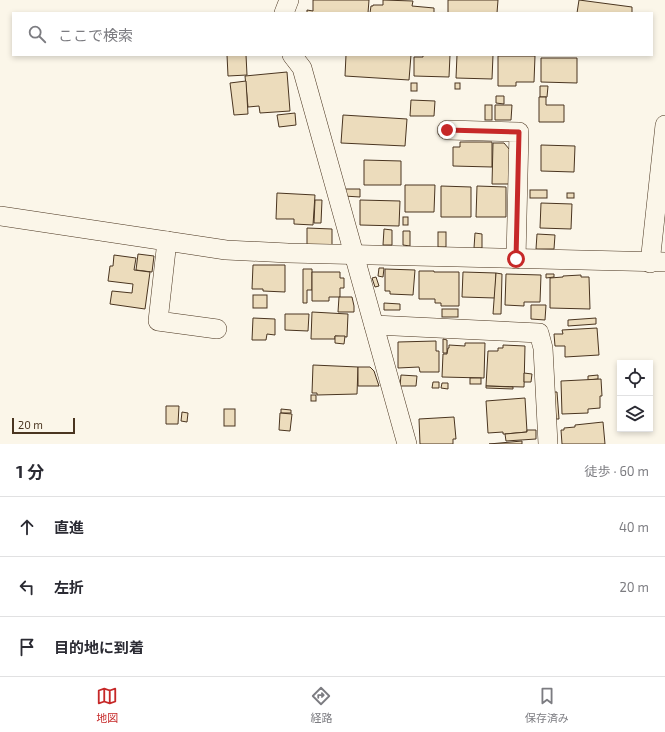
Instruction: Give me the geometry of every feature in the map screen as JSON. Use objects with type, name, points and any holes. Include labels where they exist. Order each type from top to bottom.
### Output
[{"type":"street","points":[[284,12],[290,0]]},
{"type":"street","points":[[293,56],[302,68],[408,444]]},
{"type":"street","points":[[0,216],[226,250],[354,255],[658,262],[665,125]]},
{"type":"street","points":[[447,130],[519,132],[516,259]]},
{"type":"street","points":[[167,241],[158,321],[217,329]]},
{"type":"street","points":[[374,325],[538,333],[543,348],[548,444]]},
{"type":"building","points":[[313,0],[369,0],[368,12],[307,12],[307,10],[313,11]]},
{"type":"building","points":[[383,0],[413,1],[412,6],[434,8],[434,12],[370,12],[371,6],[383,5]]},
{"type":"building","points":[[448,0],[498,0],[497,12],[448,12]]},
{"type":"building","points":[[579,0],[632,7],[632,12],[577,12]]},
{"type":"building","points":[[227,56],[246,56],[247,75],[228,76]]},
{"type":"building","points":[[346,56],[411,56],[409,80],[345,76]]},
{"type":"building","points":[[450,56],[449,77],[414,76],[414,57]]},
{"type":"building","points":[[457,56],[493,56],[492,79],[456,78]]},
{"type":"building","points":[[498,56],[535,56],[534,82],[516,82],[516,86],[498,86]]},
{"type":"building","points":[[541,58],[577,58],[577,83],[541,82]]},
{"type":"building","points":[[287,72],[290,111],[260,113],[259,106],[248,107],[245,76]]},
{"type":"building","points":[[246,81],[248,114],[234,115],[230,83]]},
{"type":"building","points":[[411,83],[417,83],[417,91],[411,91]]},
{"type":"building","points":[[455,83],[460,83],[460,89],[455,89]]},
{"type":"building","points":[[540,86],[548,86],[547,97],[540,97]]},
{"type":"building","points":[[496,96],[504,96],[504,104],[496,103]]},
{"type":"building","points":[[539,97],[546,97],[546,105],[564,105],[564,122],[539,122]]},
{"type":"building","points":[[411,100],[435,101],[434,116],[410,116]]},
{"type":"building","points":[[485,105],[492,105],[492,120],[485,120]]},
{"type":"building","points":[[495,105],[512,105],[511,120],[495,120]]},
{"type":"building","points":[[295,113],[296,125],[279,127],[277,115]]},
{"type":"building","points":[[343,115],[407,119],[405,146],[341,143]]},
{"type":"building","points":[[460,142],[492,142],[492,167],[453,166],[453,147],[460,147]]},
{"type":"building","points":[[493,143],[504,143],[510,150],[509,184],[492,184]]},
{"type":"building","points":[[541,145],[575,146],[574,172],[541,171]]},
{"type":"building","points":[[364,160],[401,161],[401,185],[364,185]]},
{"type":"building","points":[[405,185],[435,185],[434,212],[405,212]]},
{"type":"building","points":[[441,186],[471,187],[471,217],[441,217]]},
{"type":"building","points":[[477,186],[506,187],[506,217],[476,217]]},
{"type":"building","points":[[344,189],[360,189],[360,197],[344,196]]},
{"type":"building","points":[[530,190],[547,190],[547,198],[530,198]]},
{"type":"building","points":[[277,193],[315,195],[313,225],[294,224],[294,219],[276,219]]},
{"type":"building","points":[[567,193],[574,193],[574,198],[567,198]]},
{"type":"building","points":[[315,200],[322,200],[321,223],[314,223]]},
{"type":"building","points":[[360,200],[400,201],[399,226],[360,225]]},
{"type":"building","points":[[541,203],[572,204],[571,229],[540,228]]},
{"type":"building","points":[[403,217],[408,217],[408,225],[403,225]]},
{"type":"building","points":[[307,228],[332,229],[332,246],[307,245]]},
{"type":"building","points":[[384,229],[392,230],[392,245],[383,245]]},
{"type":"building","points":[[403,231],[410,231],[410,246],[403,245]]},
{"type":"building","points":[[438,232],[446,232],[446,247],[438,247]]},
{"type":"building","points":[[475,233],[482,234],[482,248],[474,248]]},
{"type":"building","points":[[537,234],[555,235],[554,249],[536,249]]},
{"type":"building","points":[[138,254],[154,256],[152,272],[136,270]]},
{"type":"building","points":[[114,255],[136,258],[134,270],[150,272],[145,309],[110,304],[112,291],[132,293],[133,284],[108,281],[110,266],[113,266]]},
{"type":"building","points":[[253,265],[285,265],[285,292],[252,289]]},
{"type":"building","points":[[379,268],[384,268],[383,277],[378,276]]},
{"type":"building","points":[[303,269],[312,269],[312,290],[307,290],[307,303],[303,303]]},
{"type":"building","points":[[385,269],[415,270],[413,295],[390,294],[390,291],[385,291]]},
{"type":"building","points":[[419,271],[459,272],[459,306],[441,306],[441,303],[435,303],[435,299],[419,299]]},
{"type":"building","points":[[312,272],[340,272],[340,278],[344,278],[344,288],[340,288],[340,297],[329,297],[329,301],[312,301]]},
{"type":"building","points":[[463,272],[496,273],[495,298],[462,297]]},
{"type":"building","points":[[496,273],[502,274],[501,314],[493,314]]},
{"type":"building","points":[[506,274],[541,275],[540,302],[524,302],[524,306],[505,305]]},
{"type":"building","points":[[546,274],[554,274],[554,277],[546,278]]},
{"type":"building","points":[[581,275],[581,277],[589,277],[590,309],[550,308],[550,278]]},
{"type":"building","points":[[376,277],[379,286],[375,287],[372,278]]},
{"type":"building","points":[[253,295],[267,295],[267,308],[253,308]]},
{"type":"building","points":[[339,297],[352,297],[354,312],[338,312]]},
{"type":"building","points":[[384,303],[400,304],[400,310],[384,310]]},
{"type":"building","points":[[531,305],[546,305],[545,320],[531,319]]},
{"type":"building","points":[[442,309],[458,309],[458,317],[442,317]]},
{"type":"building","points":[[312,312],[348,314],[347,337],[335,336],[335,339],[311,339]]},
{"type":"building","points":[[285,314],[309,314],[308,331],[285,330]]},
{"type":"building","points":[[253,318],[275,319],[275,335],[267,334],[266,340],[252,340]]},
{"type":"building","points":[[596,318],[596,324],[568,326],[568,320]]},
{"type":"building","points":[[597,328],[599,355],[565,357],[565,346],[555,346],[554,334],[563,334],[562,330]]},
{"type":"building","points":[[335,336],[345,336],[344,344],[335,343]]},
{"type":"building","points":[[443,339],[447,340],[447,353],[443,353]]},
{"type":"building","points":[[436,341],[436,351],[439,351],[439,372],[420,372],[419,367],[398,368],[398,342]]},
{"type":"building","points":[[465,343],[485,343],[484,378],[442,377],[443,354],[447,354],[449,345],[465,346]]},
{"type":"building","points":[[503,345],[525,346],[524,387],[486,386],[488,351],[498,351],[498,348],[503,348]]},
{"type":"building","points":[[313,365],[358,367],[357,394],[317,395],[317,393],[312,393]]},
{"type":"building","points":[[358,367],[370,367],[374,371],[379,386],[358,386]]},
{"type":"building","points":[[524,373],[532,374],[531,382],[524,382]]},
{"type":"building","points":[[401,375],[417,376],[416,386],[400,386]]},
{"type":"building","points":[[598,375],[598,379],[588,380],[588,376]]},
{"type":"building","points":[[470,378],[481,378],[481,384],[470,384]]},
{"type":"building","points":[[601,379],[602,396],[600,396],[600,408],[588,409],[588,413],[562,414],[561,381]]},
{"type":"building","points":[[433,382],[439,382],[439,388],[432,388]]},
{"type":"building","points":[[442,383],[448,383],[448,389],[441,388]]},
{"type":"building","points":[[486,386],[513,387],[513,389],[486,388]]},
{"type":"building","points":[[554,392],[557,392],[559,419],[556,419]]},
{"type":"building","points":[[311,395],[316,395],[316,401],[311,401]]},
{"type":"building","points":[[525,398],[527,432],[505,434],[503,434],[503,432],[488,433],[486,401]]},
{"type":"building","points":[[166,406],[179,406],[178,424],[166,424]]},
{"type":"building","points":[[224,409],[235,409],[235,426],[224,426]]},
{"type":"building","points":[[281,409],[291,410],[291,413],[281,413]]},
{"type":"building","points":[[182,412],[188,413],[187,422],[181,421]]},
{"type":"building","points":[[280,413],[292,414],[290,431],[279,430]]},
{"type":"building","points":[[454,417],[456,439],[453,439],[453,444],[420,444],[419,419]]},
{"type":"building","points":[[603,422],[605,444],[562,444],[561,430],[564,430],[564,428],[575,427],[575,425]]},
{"type":"building","points":[[527,430],[536,430],[536,439],[506,441],[505,434],[527,432]]},
{"type":"building","points":[[522,441],[522,444],[489,444]]},
{"type":"route","points":[[447,130],[519,132],[516,259]]}]
